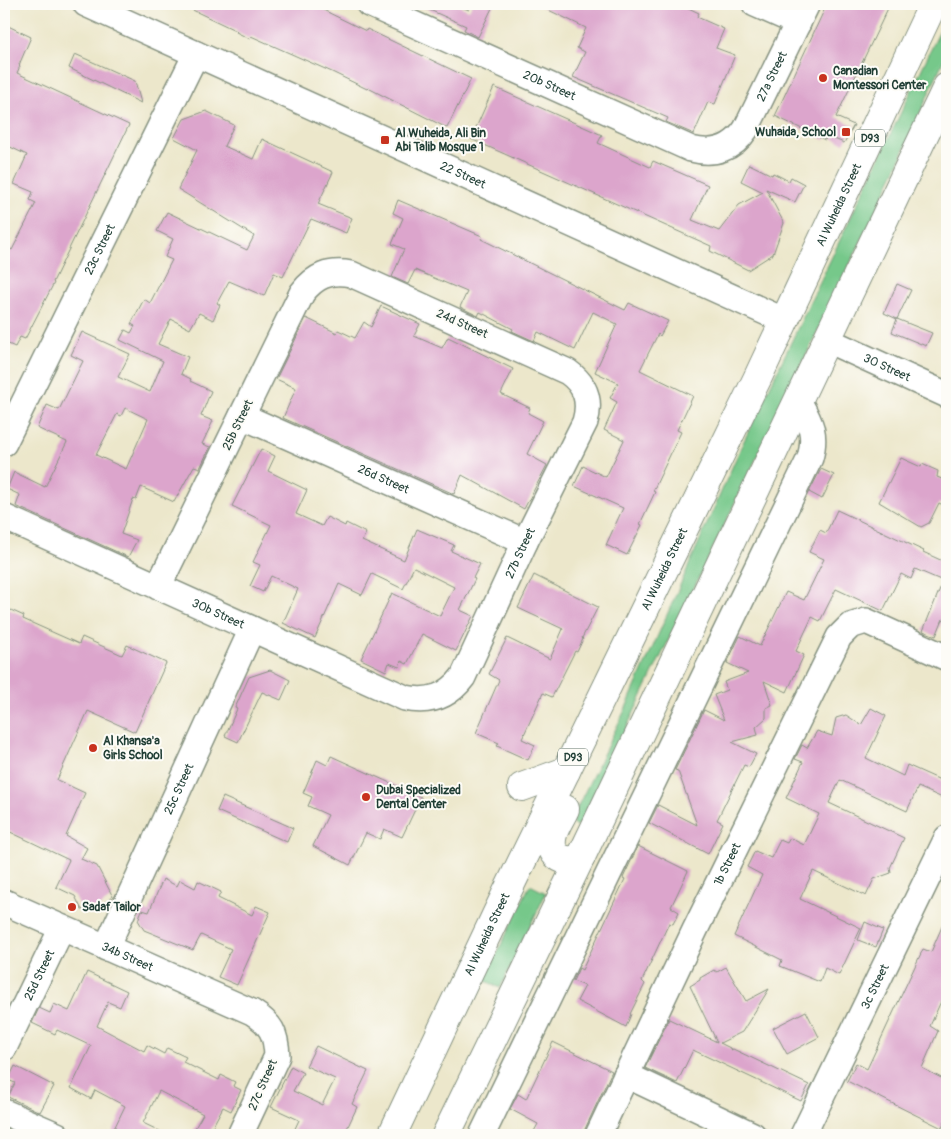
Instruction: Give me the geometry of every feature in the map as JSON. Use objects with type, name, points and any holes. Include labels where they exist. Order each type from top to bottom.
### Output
[{"type":"main road","name":"Al Wuheida Street","points":[[392,1135],[566,771],[785,321],[933,4]]},
{"type":"main road","points":[[446,1135],[581,857],[947,88]]},
{"type":"main road","points":[[581,857],[574,861],[565,861],[557,856],[552,848],[552,839],[597,738],[600,719],[597,709]]},
{"type":"main road","points":[[522,788],[566,771]]},
{"type":"street","name":"22 Street","points":[[86,4],[785,321]]},
{"type":"street","name":"20b Street","points":[[369,4],[691,149],[701,152],[712,152],[731,146]]},
{"type":"street","points":[[755,4],[803,13]]},
{"type":"street","name":"27a Street","points":[[731,146],[746,129],[803,13]]},
{"type":"street","name":"23c Street","points":[[4,443],[196,54]]},
{"type":"street","name":"24d Street","points":[[328,273],[340,272],[350,274],[568,372],[576,378],[586,394]]},
{"type":"street","name":"25b Street","points":[[158,587],[302,293],[318,277],[328,273]]},
{"type":"street","name":"30 Street","points":[[826,340],[947,395]]},
{"type":"street","name":"27b Street","points":[[434,699],[451,690],[463,677],[525,542],[585,422],[588,403],[586,394]]},
{"type":"street","points":[[482,1135],[810,458],[814,433],[798,400]]},
{"type":"street","name":"26d Street","points":[[242,416],[525,542]]},
{"type":"street","name":"30b Street","points":[[4,517],[405,698],[434,699]]},
{"type":"street","name":"1b Street","points":[[598,1135],[695,930],[839,637],[850,626],[866,621],[947,658]]},
{"type":"street","name":"25c Street","points":[[106,948],[252,629]]},
{"type":"street","name":"3c Street","points":[[803,1135],[947,838]]},
{"type":"street","name":"34b Street","points":[[4,902],[252,1012]]},
{"type":"street","name":"25d Street","points":[[4,1048],[62,928]]},
{"type":"street","name":"27c Street","points":[[240,1135],[277,1056],[276,1042],[272,1030],[263,1019],[252,1012]]},
{"type":"street","points":[[626,1075],[752,1135]]},
{"type":"street","points":[[4,1112],[57,1135]]},
{"type":"green space","points":[[947,16],[947,52],[894,173],[580,824],[575,826],[571,820],[625,710],[741,447]]},
{"type":"green space","points":[[530,885],[546,893],[500,988],[484,980]]},
{"type":"building","points":[[180,4],[311,4],[471,79],[447,128],[368,88],[251,36],[250,39]]},
{"type":"building","points":[[416,4],[454,4],[469,10],[472,4],[494,4],[478,37],[464,30],[466,26]]},
{"type":"building","points":[[536,4],[680,4],[699,13],[697,17],[724,29],[716,48],[735,55],[715,104],[708,102],[694,134],[666,122],[668,118],[573,77],[585,52],[577,48],[586,28]]},
{"type":"building","name":"Canadian Montessori Center","points":[[827,4],[890,4],[836,117],[854,125],[844,143],[827,136],[825,140],[775,116]]},
{"type":"building","points":[[4,24],[31,37],[17,73],[129,125],[54,283],[25,339],[20,337],[15,347],[4,342],[4,245],[12,250],[36,203],[30,200],[33,192],[14,184],[27,155],[4,144]]},
{"type":"building","points":[[75,54],[135,81],[141,103],[69,68]]},
{"type":"building","points":[[494,87],[602,135],[598,143],[650,167],[653,161],[708,185],[692,220],[719,231],[739,205],[763,192],[741,181],[749,164],[772,175],[773,173],[789,181],[791,177],[804,184],[795,202],[766,189],[784,223],[773,254],[748,270],[710,251],[711,246],[471,139]]},
{"type":"building","points":[[206,111],[234,125],[224,146],[253,159],[262,139],[333,172],[318,204],[352,218],[346,233],[311,219],[283,277],[274,273],[264,296],[229,281],[217,303],[220,305],[213,320],[199,313],[190,329],[171,319],[158,344],[188,357],[181,374],[191,379],[190,381],[211,391],[201,416],[213,421],[202,444],[210,447],[200,468],[194,466],[174,502],[141,487],[136,500],[133,499],[121,534],[137,540],[128,557],[16,506],[20,495],[7,489],[14,472],[45,487],[67,442],[37,428],[47,405],[59,410],[83,361],[71,355],[82,332],[130,354],[118,377],[150,392],[163,361],[120,340],[125,330],[131,333],[135,326],[131,324],[144,299],[150,303],[172,260],[165,257],[173,239],[157,231],[167,212],[247,250],[254,236],[178,189],[197,150],[174,138],[184,119]],"holes":[[[125,408],[148,419],[126,469],[96,455],[117,414],[121,416]]]},
{"type":"building","points":[[398,200],[482,236],[481,239],[625,310],[629,303],[668,321],[660,336],[658,334],[640,370],[693,396],[677,430],[681,432],[653,491],[655,492],[640,524],[642,525],[627,555],[606,545],[623,508],[574,486],[583,466],[606,477],[624,440],[604,430],[617,402],[610,398],[618,383],[595,372],[617,324],[593,312],[575,350],[538,332],[534,341],[512,331],[513,329],[480,312],[478,316],[460,307],[467,292],[415,270],[408,284],[392,277],[404,249],[392,244],[403,218],[393,213]]},
{"type":"building","points":[[897,284],[911,290],[897,319],[884,313]]},
{"type":"building","points":[[381,306],[420,324],[414,336],[442,348],[448,337],[513,369],[501,394],[530,408],[528,413],[543,421],[527,454],[547,465],[524,509],[462,475],[454,494],[283,418],[296,388],[276,379],[306,318],[337,333],[338,330],[355,338],[364,322],[371,327]]},
{"type":"building","points":[[897,319],[932,333],[926,346],[892,332]]},
{"type":"building","points":[[261,449],[275,456],[268,471],[307,490],[296,514],[322,526],[327,517],[345,526],[346,523],[366,533],[362,541],[404,560],[417,529],[454,545],[451,551],[480,564],[460,610],[473,616],[456,651],[422,634],[407,664],[401,661],[399,667],[389,663],[386,671],[361,659],[392,593],[440,616],[454,587],[414,567],[403,589],[372,574],[362,595],[339,584],[315,638],[283,623],[298,589],[271,576],[263,592],[250,586],[260,565],[253,562],[271,525],[232,506]]},
{"type":"building","points":[[901,458],[921,467],[922,464],[938,471],[937,477],[947,481],[947,495],[943,505],[939,503],[929,523],[921,527],[879,502]]},
{"type":"building","points":[[821,469],[834,475],[822,499],[809,492]]},
{"type":"building","points":[[837,510],[947,563],[947,621],[943,619],[936,636],[923,631],[943,581],[915,569],[911,579],[901,574],[883,611],[836,589],[820,621],[812,617],[796,651],[804,655],[787,692],[764,681],[772,705],[766,708],[766,718],[756,727],[758,735],[732,742],[756,754],[749,767],[744,765],[717,820],[723,823],[708,854],[649,823],[658,805],[697,825],[678,771],[675,770],[704,710],[724,720],[714,695],[727,690],[724,682],[748,673],[727,663],[740,636],[760,646],[786,592],[804,600],[824,559],[809,552],[820,530],[826,533]]},
{"type":"building","points":[[534,575],[598,607],[577,652],[575,651],[552,697],[543,693],[522,739],[535,745],[528,760],[497,746],[499,743],[476,733],[499,680],[489,674],[507,638],[550,659],[563,629],[518,608]]},
{"type":"building","points":[[4,607],[24,616],[23,619],[79,644],[82,637],[122,655],[127,645],[166,663],[135,732],[88,711],[57,780],[85,793],[66,836],[87,848],[81,859],[97,866],[113,897],[98,908],[82,910],[75,896],[56,887],[69,860],[4,829]]},
{"type":"building","points":[[270,670],[290,680],[281,700],[262,692],[238,742],[225,736],[249,677]]},
{"type":"building","points":[[871,708],[886,716],[866,758],[903,776],[907,765],[947,783],[947,800],[918,787],[907,811],[840,780],[829,803],[904,838],[890,868],[891,873],[874,879],[866,896],[813,871],[800,899],[861,928],[839,975],[825,968],[820,982],[780,966],[782,960],[734,936],[762,875],[747,867],[755,851],[771,858],[780,840],[787,843],[790,838],[804,845],[819,814],[786,798],[803,762],[795,759],[802,745],[807,748],[817,731],[832,736],[836,718],[846,715],[861,725]]},
{"type":"building","name":"Dubai Specialized Dental Center","points":[[331,756],[421,797],[402,837],[384,829],[380,839],[366,833],[350,865],[313,846],[328,815],[308,806],[312,797],[303,793],[317,760],[327,765]]},
{"type":"building","points":[[223,797],[293,828],[287,842],[217,811]]},
{"type":"building","points":[[638,846],[688,871],[671,907],[679,912],[673,924],[669,923],[642,981],[645,984],[630,1014],[626,1027],[577,1001],[585,986],[573,981],[579,968],[582,970],[625,879],[623,878]]},
{"type":"building","points":[[163,879],[177,886],[180,880],[195,888],[198,881],[221,892],[218,898],[252,915],[256,906],[270,912],[237,985],[218,977],[231,949],[201,935],[193,950],[144,930],[138,920],[142,910],[149,912]]},
{"type":"building","points":[[947,915],[947,1001],[942,999],[930,1026],[938,1031],[922,1068],[947,1081],[947,1117],[942,1128],[847,1081],[856,1063],[867,1069],[923,949],[931,952]]},
{"type":"building","points":[[865,922],[883,930],[876,947],[858,940]]},
{"type":"building","points":[[726,967],[746,1001],[769,989],[742,1032],[720,1043],[731,1050],[733,1049],[809,1085],[801,1101],[693,1050],[677,1083],[645,1068],[669,1019],[717,1042],[690,986],[714,970],[717,972]]},
{"type":"building","points":[[87,972],[127,991],[120,1007],[108,1002],[97,1026],[144,1051],[147,1045],[164,1054],[167,1048],[186,1057],[183,1062],[219,1080],[221,1075],[235,1082],[233,1086],[241,1090],[231,1111],[223,1107],[208,1135],[191,1135],[203,1114],[159,1091],[143,1123],[168,1135],[111,1135],[125,1106],[95,1090],[91,1099],[71,1088],[91,1046],[57,1030],[55,1034],[32,1023],[39,1008],[50,1013],[54,1004],[69,1011]]},
{"type":"building","points":[[806,1011],[819,1037],[787,1054],[773,1028]]},
{"type":"building","points":[[553,1042],[612,1071],[584,1135],[532,1135],[538,1124],[510,1109],[518,1094],[526,1099]]},
{"type":"building","points":[[316,1046],[368,1071],[352,1104],[357,1107],[344,1135],[292,1135],[299,1120],[271,1107],[291,1066],[303,1073],[293,1091],[322,1105],[335,1079],[306,1066]]},
{"type":"building","points":[[15,1066],[54,1086],[40,1112],[8,1097],[15,1083],[8,1080]]},
{"type":"place","name":"Canadian Montessori Center","points":[[823,78]]},
{"type":"place","name":"Wuhaida, School","points":[[846,132]]},
{"type":"place","name":"Al Wuheida, Ali Bin Abi Talib Mosque 1","points":[[385,140]]},
{"type":"place","name":"Al Khansa'a Girls School","points":[[93,748]]},
{"type":"place","name":"Dubai Specialized Dental Center","points":[[366,797]]},
{"type":"place","name":"Sadaf Tailor","points":[[72,907]]}]
